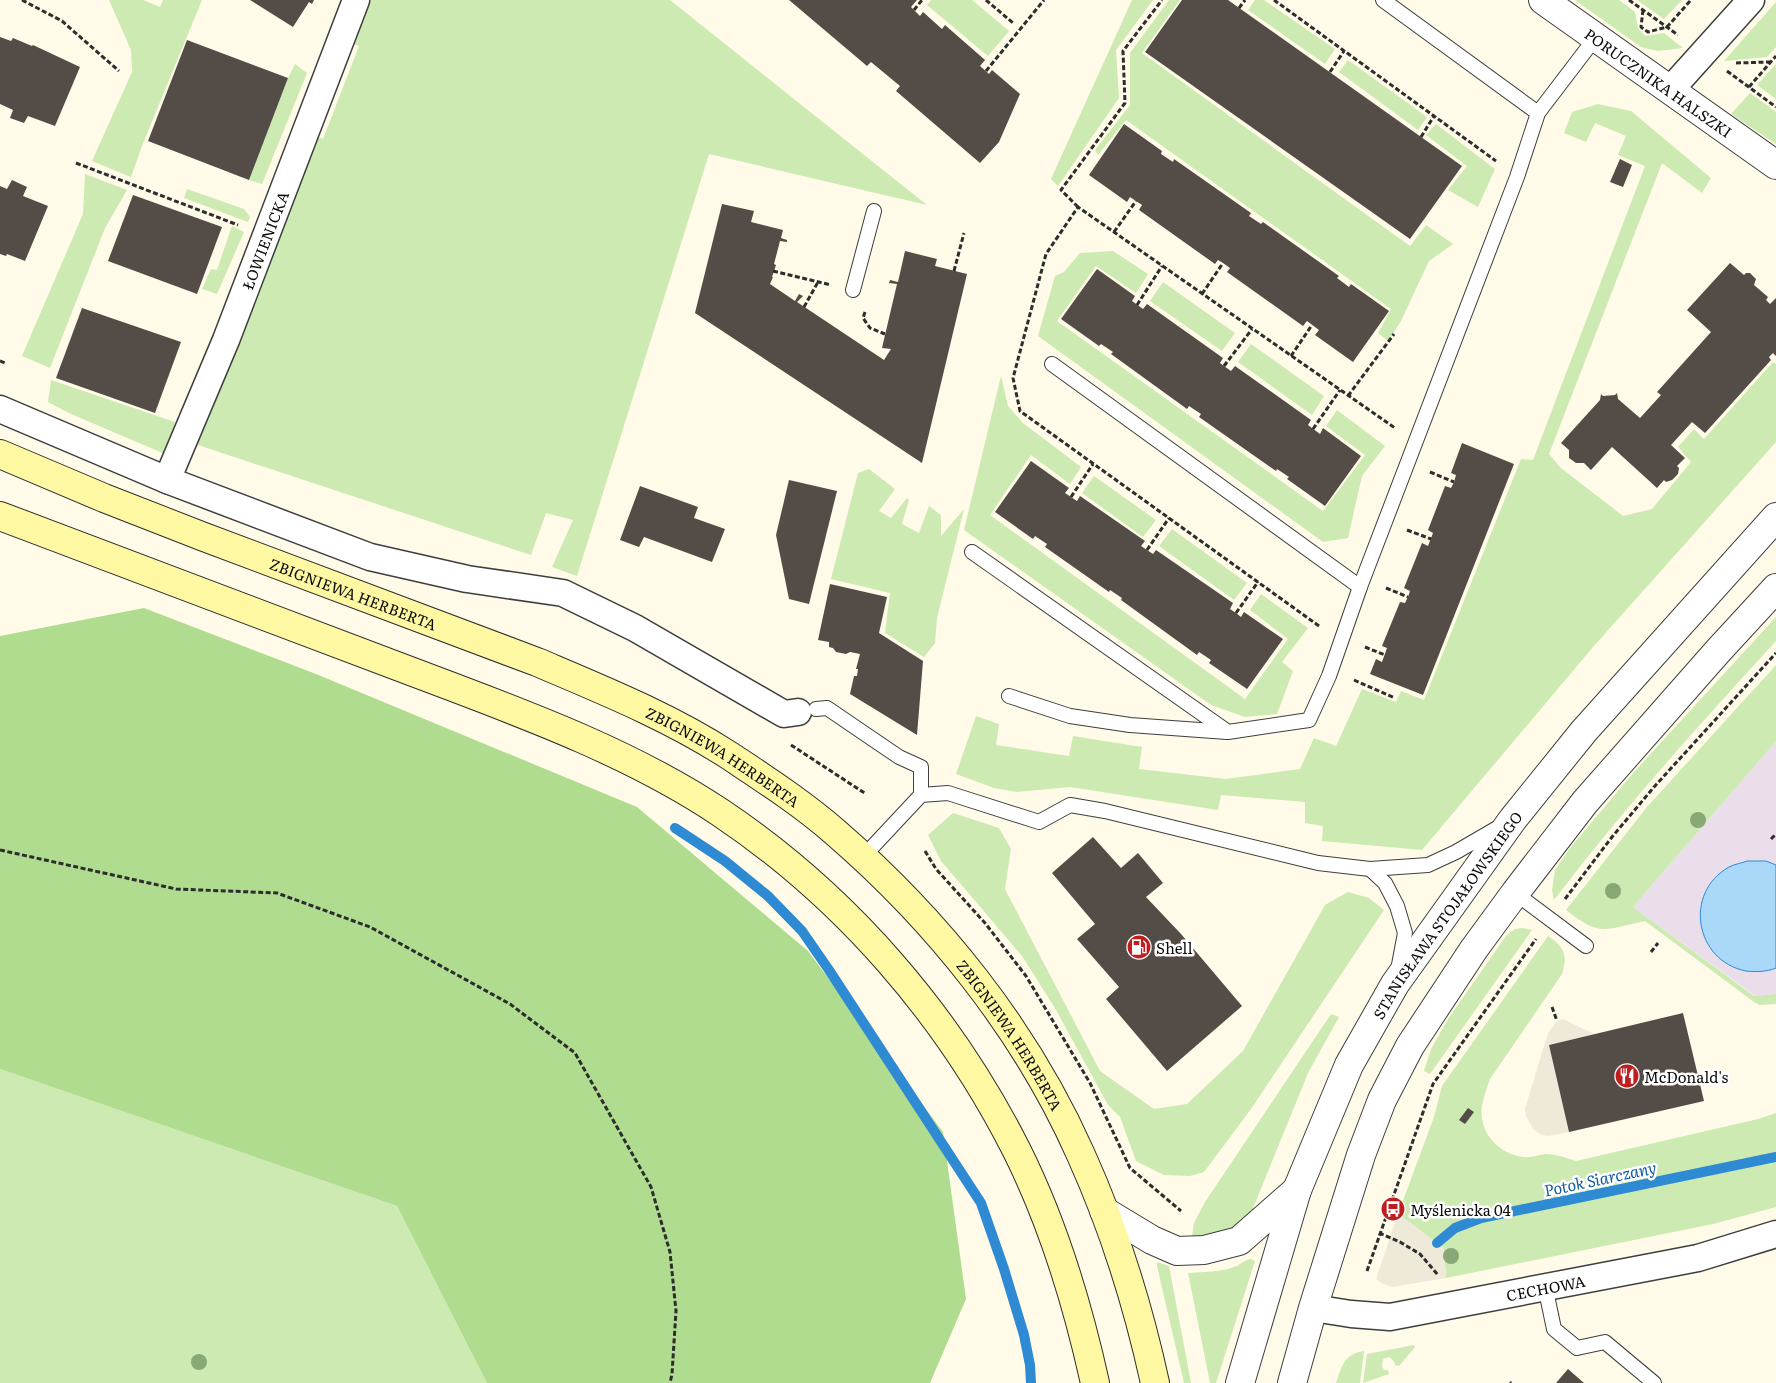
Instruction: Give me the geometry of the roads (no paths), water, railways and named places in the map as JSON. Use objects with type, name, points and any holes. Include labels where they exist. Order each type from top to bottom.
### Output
[{"type":"main road","name":"ZBIGNIEWA HERBERTA","points":[[0,454],[104,498],[537,662],[605,691],[691,733],[729,755],[835,831],[898,891],[943,940],[985,992],[1040,1076],[1081,1155],[1104,1211],[1138,1312],[1155,1383]]},
{"type":"main road","points":[[0,516],[494,703],[581,739],[682,789],[721,813],[763,843],[833,902],[876,946],[933,1017],[980,1087],[1018,1153],[1041,1206],[1064,1269],[1090,1376]]},
{"type":"street","name":"ŁOWIENICKA","points":[[167,480],[226,340],[356,0]]},
{"type":"street","name":"PORUCZNIKA HALSZKI","points":[[1543,0],[1776,165]]},
{"type":"street","points":[[1671,89],[1752,0]]},
{"type":"street","points":[[0,409],[167,480],[370,557],[467,579],[563,593],[635,628],[784,714],[807,710]]},
{"type":"street","name":"STANISŁAWA STOJAŁOWSKIEGO","points":[[1240,1383],[1297,1190],[1349,1065],[1395,984],[1513,819],[1584,731],[1776,516]]},
{"type":"street","points":[[1292,1383],[1313,1308],[1361,1155],[1395,1072],[1427,1018],[1515,892],[1585,802],[1776,588]]},
{"type":"street","points":[[1104,1211],[1152,1240],[1177,1251],[1204,1250],[1239,1241],[1297,1190]]},
{"type":"street","name":"CECHOWA","points":[[1313,1308],[1351,1314],[1390,1317],[1698,1258],[1776,1234]]},
{"type":"lane","points":[[1383,0],[1538,113]]},
{"type":"lane","points":[[1009,696],[1070,716],[1130,725],[1228,732],[1309,720],[1329,676],[1360,587],[1517,177],[1538,113],[1596,38]]},
{"type":"lane","points":[[853,290],[874,211]]},
{"type":"lane","points":[[1052,364],[1360,587]]},
{"type":"lane","points":[[972,552],[1228,732]]},
{"type":"lane","points":[[807,710],[827,708],[899,757],[921,767],[921,795]]},
{"type":"lane","points":[[863,857],[921,795],[948,792],[1039,822],[1070,805],[1318,863],[1370,869],[1428,865],[1456,852],[1513,819]]},
{"type":"lane","points":[[1370,869],[1385,883],[1398,906],[1405,934],[1395,984]]},
{"type":"lane","points":[[1515,892],[1586,946]]},
{"type":"lane","points":[[1545,1286],[1554,1329],[1577,1348],[1604,1342],[1654,1383]]},
{"type":"water","points":[[1747,861],[1766,861],[1776,865],[1776,968],[1757,972],[1746,971],[1729,965],[1715,954],[1706,941],[1701,925],[1701,909],[1705,893],[1714,879],[1729,867]]},
{"type":"waterway","points":[[675,828],[725,861],[768,896],[802,931],[981,1203],[1024,1335],[1030,1365],[1031,1383]]},
{"type":"waterway","name":"Potok Siarczany","points":[[1437,1243],[1455,1228],[1481,1218],[1776,1157]]},
{"type":"place","name":"Shell","points":[[1139,947]]},
{"type":"place","name":"McDonald's","points":[[1627,1076]]},
{"type":"place","name":"Myślenicka 04","points":[[1393,1209]]}]
